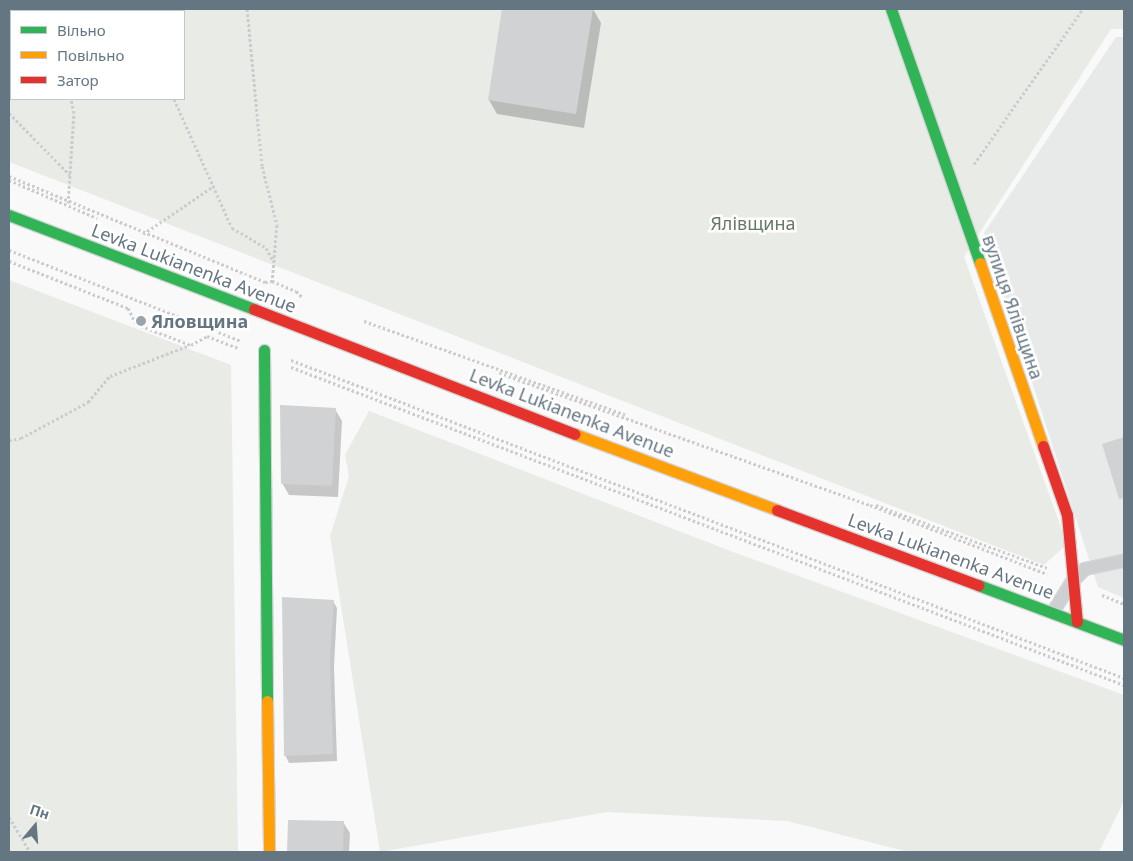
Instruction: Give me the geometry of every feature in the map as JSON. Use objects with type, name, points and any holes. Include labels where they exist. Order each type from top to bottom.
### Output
[{"type":"main road","name":"вулиця Ялівщина","points":[[892,9],[956,189],[1066,515],[1077,622]]},
{"type":"main road","name":"Levka Lukianenka Avenue","points":[[9,215],[627,454],[1124,640]]},
{"type":"main road","points":[[264,353],[269,852]]},
{"type":"lane","points":[[1053,612],[1073,582],[1085,570],[1124,561]]},
{"type":"path","points":[[247,9],[262,166],[277,225],[272,288]]},
{"type":"path","points":[[956,189],[1083,9]]},
{"type":"path","points":[[68,203],[74,113],[71,100]]},
{"type":"path","points":[[174,100],[232,228],[266,248],[274,263]]},
{"type":"path","points":[[9,113],[70,175]]},
{"type":"path","points":[[9,176],[68,203]]},
{"type":"path","points":[[9,180],[308,301],[272,281],[265,282],[143,234]]},
{"type":"path","points":[[143,234],[214,186]]},
{"type":"path","points":[[9,250],[264,353],[1124,686]]},
{"type":"path","points":[[9,261],[128,308],[136,324],[191,345]]},
{"type":"path","points":[[358,318],[1073,582]]},
{"type":"path","points":[[362,325],[694,441],[1073,582],[1124,604]]},
{"type":"path","points":[[9,440],[20,438],[88,402],[110,376],[191,345],[206,336],[264,353],[1124,678]]},
{"type":"path","points":[[9,817],[30,852]]},
{"type":"shaded area","points":[[1116,37],[1124,37],[1124,598],[1098,587],[984,233]]},
{"type":"green space","name":"Ялівщина","points":[[9,9],[1124,9],[1124,29],[1111,29],[964,257],[1067,544],[1044,565],[9,162]]},
{"type":"green space","points":[[9,280],[231,365],[238,852],[9,852]]},
{"type":"green space","points":[[369,411],[733,552],[1124,695],[1124,801],[1099,852],[909,852],[787,821],[607,812],[380,852],[330,536],[349,476],[345,455]]},
{"type":"building","points":[[502,9],[593,9],[576,114],[488,100]]},
{"type":"building","points":[[280,405],[336,408],[332,486],[281,484]]},
{"type":"building","points":[[1124,437],[1124,498],[1119,499],[1102,444]]},
{"type":"building","points":[[282,597],[334,600],[330,659],[333,754],[284,756]]},
{"type":"building","points":[[288,820],[344,821],[343,852],[287,852]]},
{"type":"traffic: fast","points":[[891,9],[980,263]]},
{"type":"traffic: fast","points":[[9,215],[254,309]]},
{"type":"traffic: fast","points":[[264,350],[267,701]]},
{"type":"traffic: fast","points":[[978,585],[1124,640]]},
{"type":"traffic: slow","points":[[980,263],[1043,446]]},
{"type":"traffic: slow","points":[[575,434],[777,510]]},
{"type":"traffic: slow","points":[[267,701],[269,852]]},
{"type":"traffic: jam","points":[[254,309],[575,434]]},
{"type":"traffic: jam","points":[[1043,446],[1067,515],[1077,622]]},
{"type":"traffic: jam","points":[[777,510],[978,585]]},
{"type":"place","name":"Яловщина","points":[[141,321]]}]
